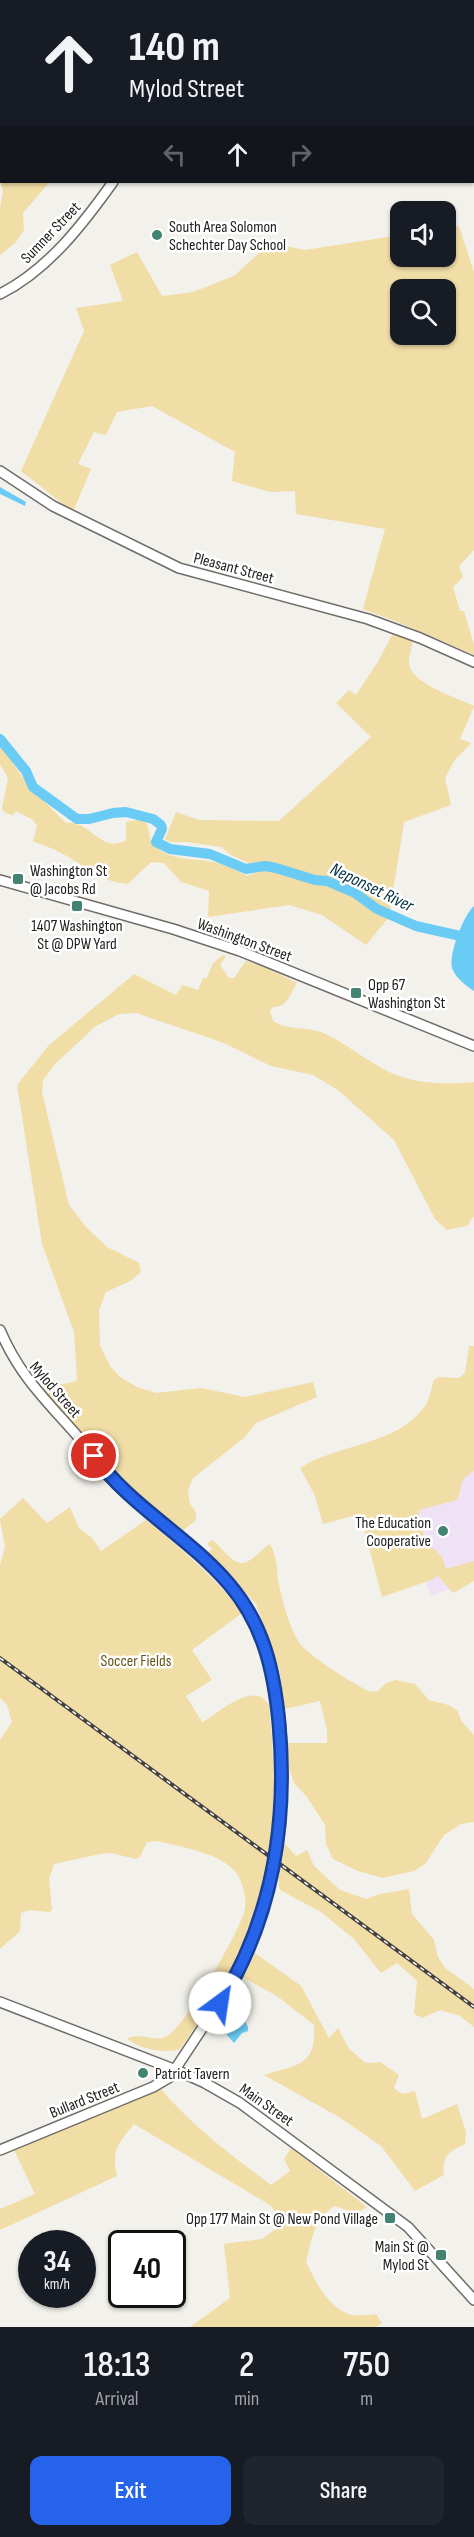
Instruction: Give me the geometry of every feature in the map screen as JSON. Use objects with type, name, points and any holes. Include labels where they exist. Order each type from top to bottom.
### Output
[{"type":"street","name":"Sumner Street","points":[[0,294],[28,276],[63,244],[88,218],[112,183]]},
{"type":"street","name":"Pleasant Street","points":[[0,471],[53,506],[164,561],[210,578],[368,619],[420,638],[474,662]]},
{"type":"street","name":"Washington Street","points":[[0,880],[173,928],[240,951],[474,1046]]},
{"type":"street","name":"Mylod Street","points":[[0,1330],[18,1367],[108,1475],[229,1584],[255,1622],[268,1653],[279,1720],[283,1787],[276,1855],[268,1896],[238,1974],[176,2070]]},
{"type":"street","name":"Main Street","points":[[0,2002],[176,2070],[219,2090],[254,2111],[399,2220],[417,2236],[474,2300]]},
{"type":"street","name":"Bullard Street","points":[[0,2150],[153,2087],[167,2079],[176,2070]]},
{"type":"shaded area","name":"The Education Cooperative","points":[[474,1434],[474,1573],[450,1589],[430,1596],[400,1489]]},
{"type":"green space","points":[[1,183],[48,184],[23,213],[24,230],[16,242],[0,255],[0,208],[3,192]]},
{"type":"green space","points":[[456,226],[459,226],[474,272],[474,550],[459,566],[463,577],[453,587],[460,611],[464,611],[474,645],[474,655],[363,609],[385,529],[296,514],[295,491],[270,492],[232,481],[235,452],[152,406],[117,412],[106,435],[94,432],[78,464],[91,469],[73,512],[21,471],[84,331],[76,308],[123,301],[110,265],[137,252],[162,296],[193,292],[234,276],[270,243],[305,250],[390,237],[390,267],[456,267]]},
{"type":"green space","points":[[393,633],[413,642],[409,663],[416,676],[430,686],[474,706],[460,739],[471,743],[454,761],[445,778],[451,805],[404,822],[389,917],[366,945],[322,915],[289,905],[208,917],[209,891],[181,882],[164,863],[151,862],[128,884],[109,880],[68,856],[33,841],[37,826],[33,820],[16,811],[13,815],[5,813],[2,809],[8,778],[0,764],[0,744],[27,784],[66,823],[82,826],[110,843],[126,840],[126,822],[144,819],[154,845],[168,855],[221,864],[247,876],[280,864],[267,862],[251,864],[231,855],[221,847],[170,842],[165,839],[176,812],[199,820],[279,821],[371,737],[336,703],[349,690],[356,695],[379,660]]},
{"type":"green space","points":[[223,955],[226,956],[220,965],[229,978],[234,978],[246,961],[297,983],[285,1002],[273,1007],[270,1011],[273,1021],[323,1033],[387,1071],[408,1079],[441,1083],[474,1082],[474,1216],[467,1226],[447,1230],[435,1219],[394,1140],[338,1090],[313,1075],[271,1066],[224,1043],[136,1013],[119,1014],[96,1026],[56,1063],[43,1080],[42,1092],[69,1205],[86,1227],[107,1247],[139,1263],[141,1272],[130,1281],[106,1292],[99,1311],[100,1345],[110,1366],[120,1377],[137,1387],[156,1393],[201,1388],[245,1397],[313,1382],[317,1397],[256,1423],[244,1438],[193,1478],[188,1490],[190,1504],[196,1512],[196,1520],[181,1532],[132,1491],[44,1394],[42,1388],[77,1380],[74,1332],[42,1244],[17,1085],[49,1045],[134,974],[176,995],[182,985],[198,990],[203,978],[207,978],[213,963]]},
{"type":"green space","points":[[469,1346],[474,1346],[474,1471],[463,1481],[457,1500],[419,1510],[419,1517],[427,1548],[433,1548],[442,1557],[446,1569],[474,1561],[474,1581],[453,1593],[438,1576],[382,1597],[360,1514],[323,1524],[315,1496],[300,1468],[331,1454],[380,1438],[410,1422],[426,1404],[434,1380],[439,1377],[459,1378],[465,1373]]},
{"type":"green space","name":"Soccer Fields","points":[[23,1498],[47,1523],[70,1507],[79,1528],[92,1538],[101,1551],[146,1520],[172,1541],[209,1575],[242,1613],[192,1650],[212,1680],[186,1696],[202,1722],[245,1697],[262,1698],[269,1705],[274,1792],[265,1879],[258,1907],[234,1965],[180,2049],[152,2050],[127,2039],[138,2036],[158,2039],[169,2035],[199,1995],[234,1936],[245,1909],[245,1896],[237,1874],[212,1856],[158,1841],[147,1842],[140,1857],[136,1859],[111,1853],[54,1864],[49,1879],[52,1910],[49,1912],[30,1910],[21,1913],[20,1931],[0,1949],[0,1740],[12,1722],[7,1705],[0,1698],[0,1565],[5,1547],[0,1519]]},
{"type":"green space","points":[[213,1540],[229,1556],[240,1563],[251,1559],[269,1544],[275,1558],[282,1598],[292,1628],[303,1647],[320,1661],[370,1692],[378,1691],[386,1683],[396,1680],[415,1684],[429,1700],[457,1710],[462,1722],[474,1735],[474,1822],[461,1824],[444,1835],[425,1864],[414,1871],[382,1878],[358,1871],[333,1859],[326,1844],[325,1825],[307,1797],[294,1783],[289,1769],[288,1743],[327,1743],[327,1730],[320,1701],[285,1709],[279,1669],[256,1604],[207,1553],[212,1549],[207,1543]]},
{"type":"green space","points":[[285,1844],[296,1856],[307,1850],[314,1866],[340,1890],[366,1899],[409,1889],[412,1914],[434,1940],[438,1957],[445,1968],[474,1989],[474,2027],[460,2016],[440,2010],[422,2018],[414,2014],[417,1981],[397,1963],[381,1973],[354,1939],[321,1912],[280,1890],[279,1867]]},
{"type":"green space","points":[[255,1953],[301,1986],[329,2038],[338,2028],[349,2049],[366,2063],[380,2062],[399,2075],[394,2088],[402,2094],[415,2091],[422,2119],[457,2104],[466,2132],[465,2144],[447,2155],[443,2169],[444,2175],[415,2191],[381,2146],[339,2117],[264,2075],[295,2066],[308,2056],[314,2039],[314,2025],[277,1996],[242,1977]]},
{"type":"green space","points":[[160,2088],[199,2128],[271,2185],[290,2171],[284,2159],[291,2148],[367,2207],[356,2214],[335,2206],[328,2210],[318,2222],[306,2262],[324,2294],[336,2307],[352,2315],[376,2314],[382,2323],[376,2327],[190,2327],[230,2298],[224,2244],[262,2239],[284,2223],[270,2205],[134,2124],[117,2148],[115,2167],[117,2176],[0,2230],[0,2209],[35,2194],[13,2148]]},
{"type":"water","points":[[0,487],[26,502],[25,506],[0,494]]},
{"type":"water","points":[[474,906],[474,991],[456,975],[451,962],[458,935]]},
{"type":"water","points":[[233,2018],[238,2021],[244,2020],[248,2027],[248,2031],[242,2033],[234,2043],[221,2028]]},
{"type":"waterway","name":"Neponset River","points":[[0,739],[26,771],[33,787],[77,819],[126,812],[153,819],[161,825],[162,829],[156,842],[170,849],[210,854],[246,869],[265,866],[315,880],[327,881],[355,893],[377,909],[416,926],[474,939]]},
{"type":"railway","points":[[0,1658],[474,2007]]},
{"type":"place","name":"South Area Solomon Schechter Day School","points":[[157,235]]},
{"type":"place","name":"Washington St @ Jacobs Rd","points":[[18,879]]},
{"type":"place","name":"1407 Washington St @ DPW Yard","points":[[77,906]]},
{"type":"place","name":"Opp 67 Washington St","points":[[356,993]]},
{"type":"place","name":"The Education Cooperative","points":[[443,1531]]},
{"type":"place","name":"Patriot Tavern","points":[[143,2073]]},
{"type":"place","name":"Opp 177 Main St @ New Pond Village","points":[[390,2218]]},
{"type":"place","name":"Main St @ Mylod St","points":[[441,2255]]},
{"type":"route","points":[[94,1456],[108,1475],[131,1498],[193,1549],[229,1584],[255,1622],[268,1653],[278,1709],[281,1750],[283,1787],[280,1828],[274,1868],[262,1915],[238,1974],[220,2003]]}]
